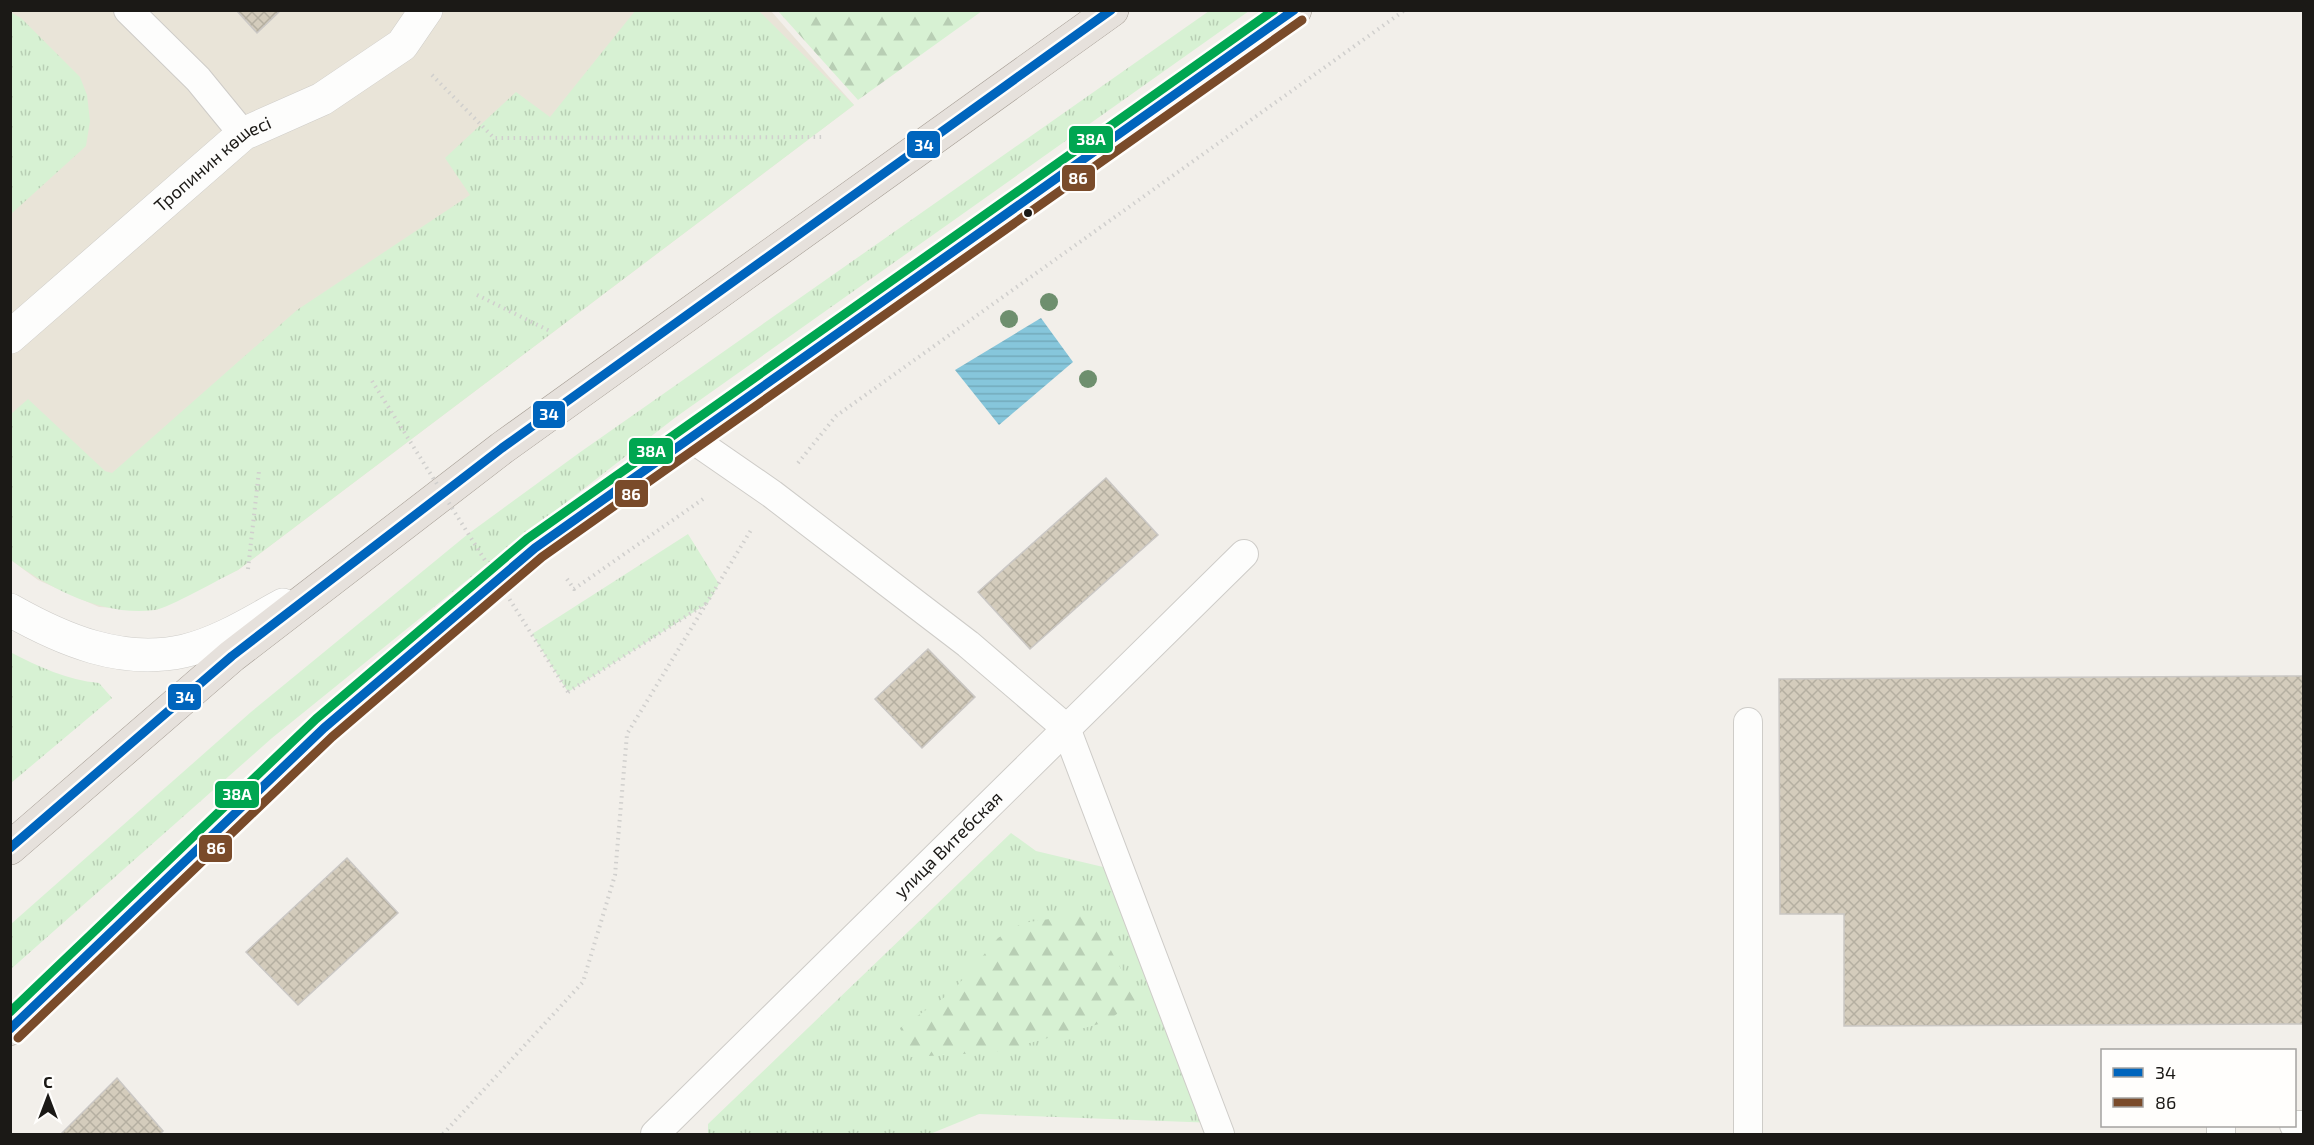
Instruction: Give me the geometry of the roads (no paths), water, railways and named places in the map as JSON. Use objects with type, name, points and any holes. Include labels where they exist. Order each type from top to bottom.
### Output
[{"type":"main road","points":[[10,848],[232,656],[502,448],[1112,10]]},
{"type":"main road","points":[[10,1029],[324,729],[541,543],[1296,10]]},
{"type":"street","name":"Тропинин көшесі","points":[[10,337],[243,134],[322,99],[402,45],[426,10]]},
{"type":"street","points":[[10,610],[44,629],[88,647],[138,655],[184,651],[227,635],[327,582]]},
{"type":"lane","points":[[128,10],[198,79],[243,134]]},
{"type":"lane","points":[[691,438],[772,494],[968,644],[1066,728],[1220,1134]]},
{"type":"lane","name":"улица Витебская","points":[[655,1134],[1244,554]]},
{"type":"lane","points":[[1748,722],[1748,1134]]},
{"type":"water","points":[[1041,318],[1073,362],[999,425],[955,370]]}]
